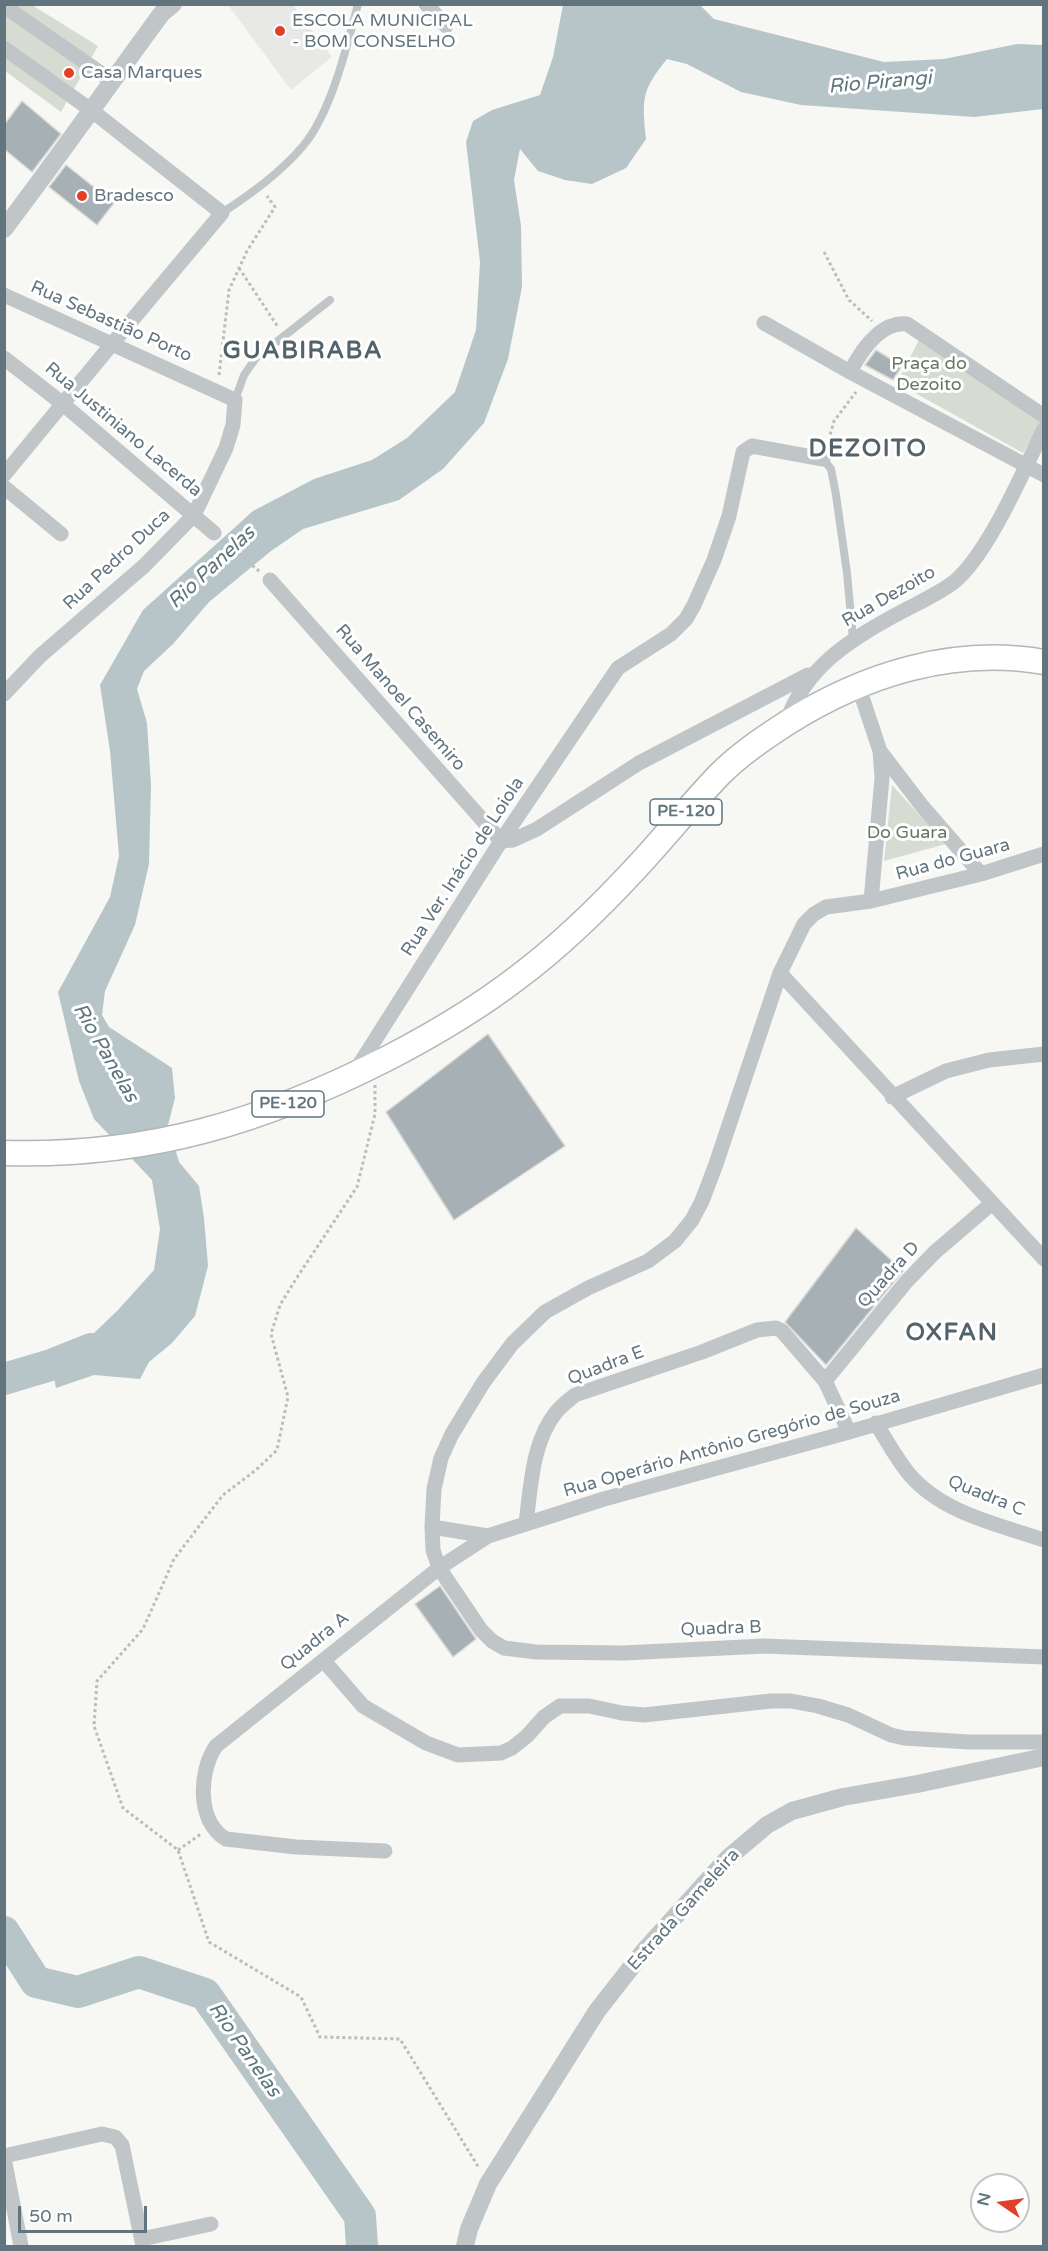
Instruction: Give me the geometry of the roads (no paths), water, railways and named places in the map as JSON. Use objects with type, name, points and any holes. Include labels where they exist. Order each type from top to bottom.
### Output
[{"type":"main road","name":"PE-120","points":[[4,1153],[74,1152],[133,1146],[198,1134],[300,1100],[363,1071],[416,1043],[518,977],[589,916],[636,868],[721,773],[758,742],[820,702],[912,667],[957,659],[1021,658],[1044,662]]},
{"type":"street","points":[[426,4],[446,26]]},
{"type":"street","points":[[4,6],[112,81]]},
{"type":"street","points":[[4,230],[68,146],[163,7]]},
{"type":"street","points":[[4,48],[91,110],[222,213],[4,475]]},
{"type":"street","name":"Rua Sebastião Porto","points":[[4,295],[235,400]]},
{"type":"street","points":[[764,323],[863,380],[1044,475]]},
{"type":"street","points":[[849,372],[877,334],[891,325],[907,324],[1044,416]]},
{"type":"street","name":"Rua Justiniano Lacerda","points":[[4,358],[63,404],[214,533]]},
{"type":"street","name":"Rua Pedro Duca","points":[[4,694],[40,656],[144,566],[194,515],[226,448],[233,425],[235,400]]},
{"type":"street","name":"Rua Dezoito","points":[[785,725],[800,690],[815,672],[853,639],[932,597],[955,580],[975,558],[994,527],[1044,429]]},
{"type":"street","name":"Rua Ver. Inácio de Loiola","points":[[363,1071],[501,841],[618,668],[680,627],[694,605],[714,560],[729,516],[743,452],[752,446],[823,459]]},
{"type":"street","points":[[4,487],[61,534]]},
{"type":"street","name":"Rua Manoel Casemiro","points":[[270,580],[501,841]]},
{"type":"street","points":[[501,841],[513,840],[537,829],[639,763],[815,672]]},
{"type":"street","points":[[858,686],[880,751],[882,800],[871,901]]},
{"type":"street","points":[[880,751],[922,806],[981,873]]},
{"type":"street","name":"Rua do Guara","points":[[439,1568],[433,1550],[434,1489],[441,1458],[452,1434],[483,1383],[512,1344],[545,1312],[588,1288],[648,1261],[675,1240],[692,1220],[716,1164],[780,973],[804,924],[814,914],[826,908],[871,901],[981,873],[1044,854]]},
{"type":"street","points":[[780,973],[892,1097],[1044,1259]]},
{"type":"street","points":[[892,1097],[946,1071],[989,1060],[1044,1054]]},
{"type":"street","name":"Quadra D","points":[[825,1381],[906,1282],[935,1252],[991,1204]]},
{"type":"street","name":"Quadra E","points":[[526,1523],[540,1442],[546,1427],[558,1409],[575,1395],[702,1352],[757,1330],[771,1328],[782,1331],[825,1381]]},
{"type":"street","name":"Rua Operário Antônio Gregório de Souza","points":[[439,1568],[488,1536],[526,1523],[1044,1375]]},
{"type":"street","points":[[825,1381],[849,1432]]},
{"type":"street","name":"Quadra C","points":[[876,1423],[909,1474],[934,1497],[962,1512],[1044,1540]]},
{"type":"street","points":[[432,1527],[488,1536]]},
{"type":"street","name":"Quadra B","points":[[439,1568],[481,1630],[492,1641],[504,1648],[624,1653],[764,1646],[1044,1657]]},
{"type":"street","name":"Quadra A","points":[[385,1851],[226,1839],[217,1833],[207,1812],[203,1784],[206,1764],[216,1746],[439,1568]]},
{"type":"street","points":[[324,1661],[363,1706],[426,1743],[459,1755],[501,1753],[512,1748],[527,1736],[544,1717],[560,1707],[589,1706],[644,1715],[771,1701],[791,1701],[848,1714],[891,1735],[904,1738],[969,1742],[1044,1742]]},
{"type":"street","name":"Estrada Gameleira","points":[[465,2247],[469,2229],[488,2184],[597,2011],[644,1951],[728,1858],[766,1825],[792,1811],[843,1797],[1044,1757]]},
{"type":"street","points":[[21,2247],[4,2157],[102,2134],[115,2137],[122,2145],[142,2243],[211,2224]]},
{"type":"lane","points":[[222,213],[261,188],[304,145],[318,123],[345,56],[357,4]]},
{"type":"lane","points":[[235,400],[244,375],[256,358],[330,300]]},
{"type":"lane","points":[[823,459],[831,469],[836,495],[846,564],[853,639]]},
{"type":"water","name":"Rio Pirangi","points":[[563,5],[700,5],[714,19],[884,62],[944,59],[1017,44],[1043,45],[1043,109],[974,117],[801,105],[741,92],[687,64],[667,59],[652,79],[645,96],[646,139],[626,168],[592,184],[565,180],[538,171],[520,149],[514,180],[521,226],[522,287],[508,359],[484,423],[443,469],[399,500],[303,529],[271,551],[209,602],[173,644],[144,671],[137,689],[147,723],[151,785],[149,864],[135,925],[105,991],[102,1015],[109,1027],[172,1068],[175,1098],[168,1125],[179,1162],[199,1186],[208,1266],[195,1316],[172,1343],[149,1362],[140,1379],[94,1375],[56,1388],[49,1351],[92,1335],[118,1310],[154,1270],[160,1229],[152,1180],[94,1119],[79,1081],[58,992],[110,897],[119,856],[110,751],[100,685],[143,610],[253,511],[314,479],[372,460],[407,438],[455,392],[476,330],[480,262],[466,142],[473,121],[492,110],[540,95],[553,57]]},
{"type":"waterway","name":"Rio Panelas","points":[[4,1379],[51,1365],[91,1349]]},
{"type":"waterway","name":"Rio Panelas","points":[[4,1932],[36,1982],[78,1992],[139,1972],[205,1994],[360,2216],[362,2246]]},
{"type":"place","name":"ESCOLA MUNICIPAL - BOM CONSELHO","points":[[280,31]]},
{"type":"place","name":"Casa Marques","points":[[69,73]]},
{"type":"place","name":"Bradesco","points":[[82,196]]},
{"type":"district","name":"GUABIRABA","points":[[303,352]]},
{"type":"district","name":"DEZOITO","points":[[868,450]]},
{"type":"district","name":"OXFAN","points":[[952,1334]]},
{"type":"park label","name":"Praça do Dezoito","points":[[929,374]]},
{"type":"park label","name":"Do Guara","points":[[907,833]]}]
